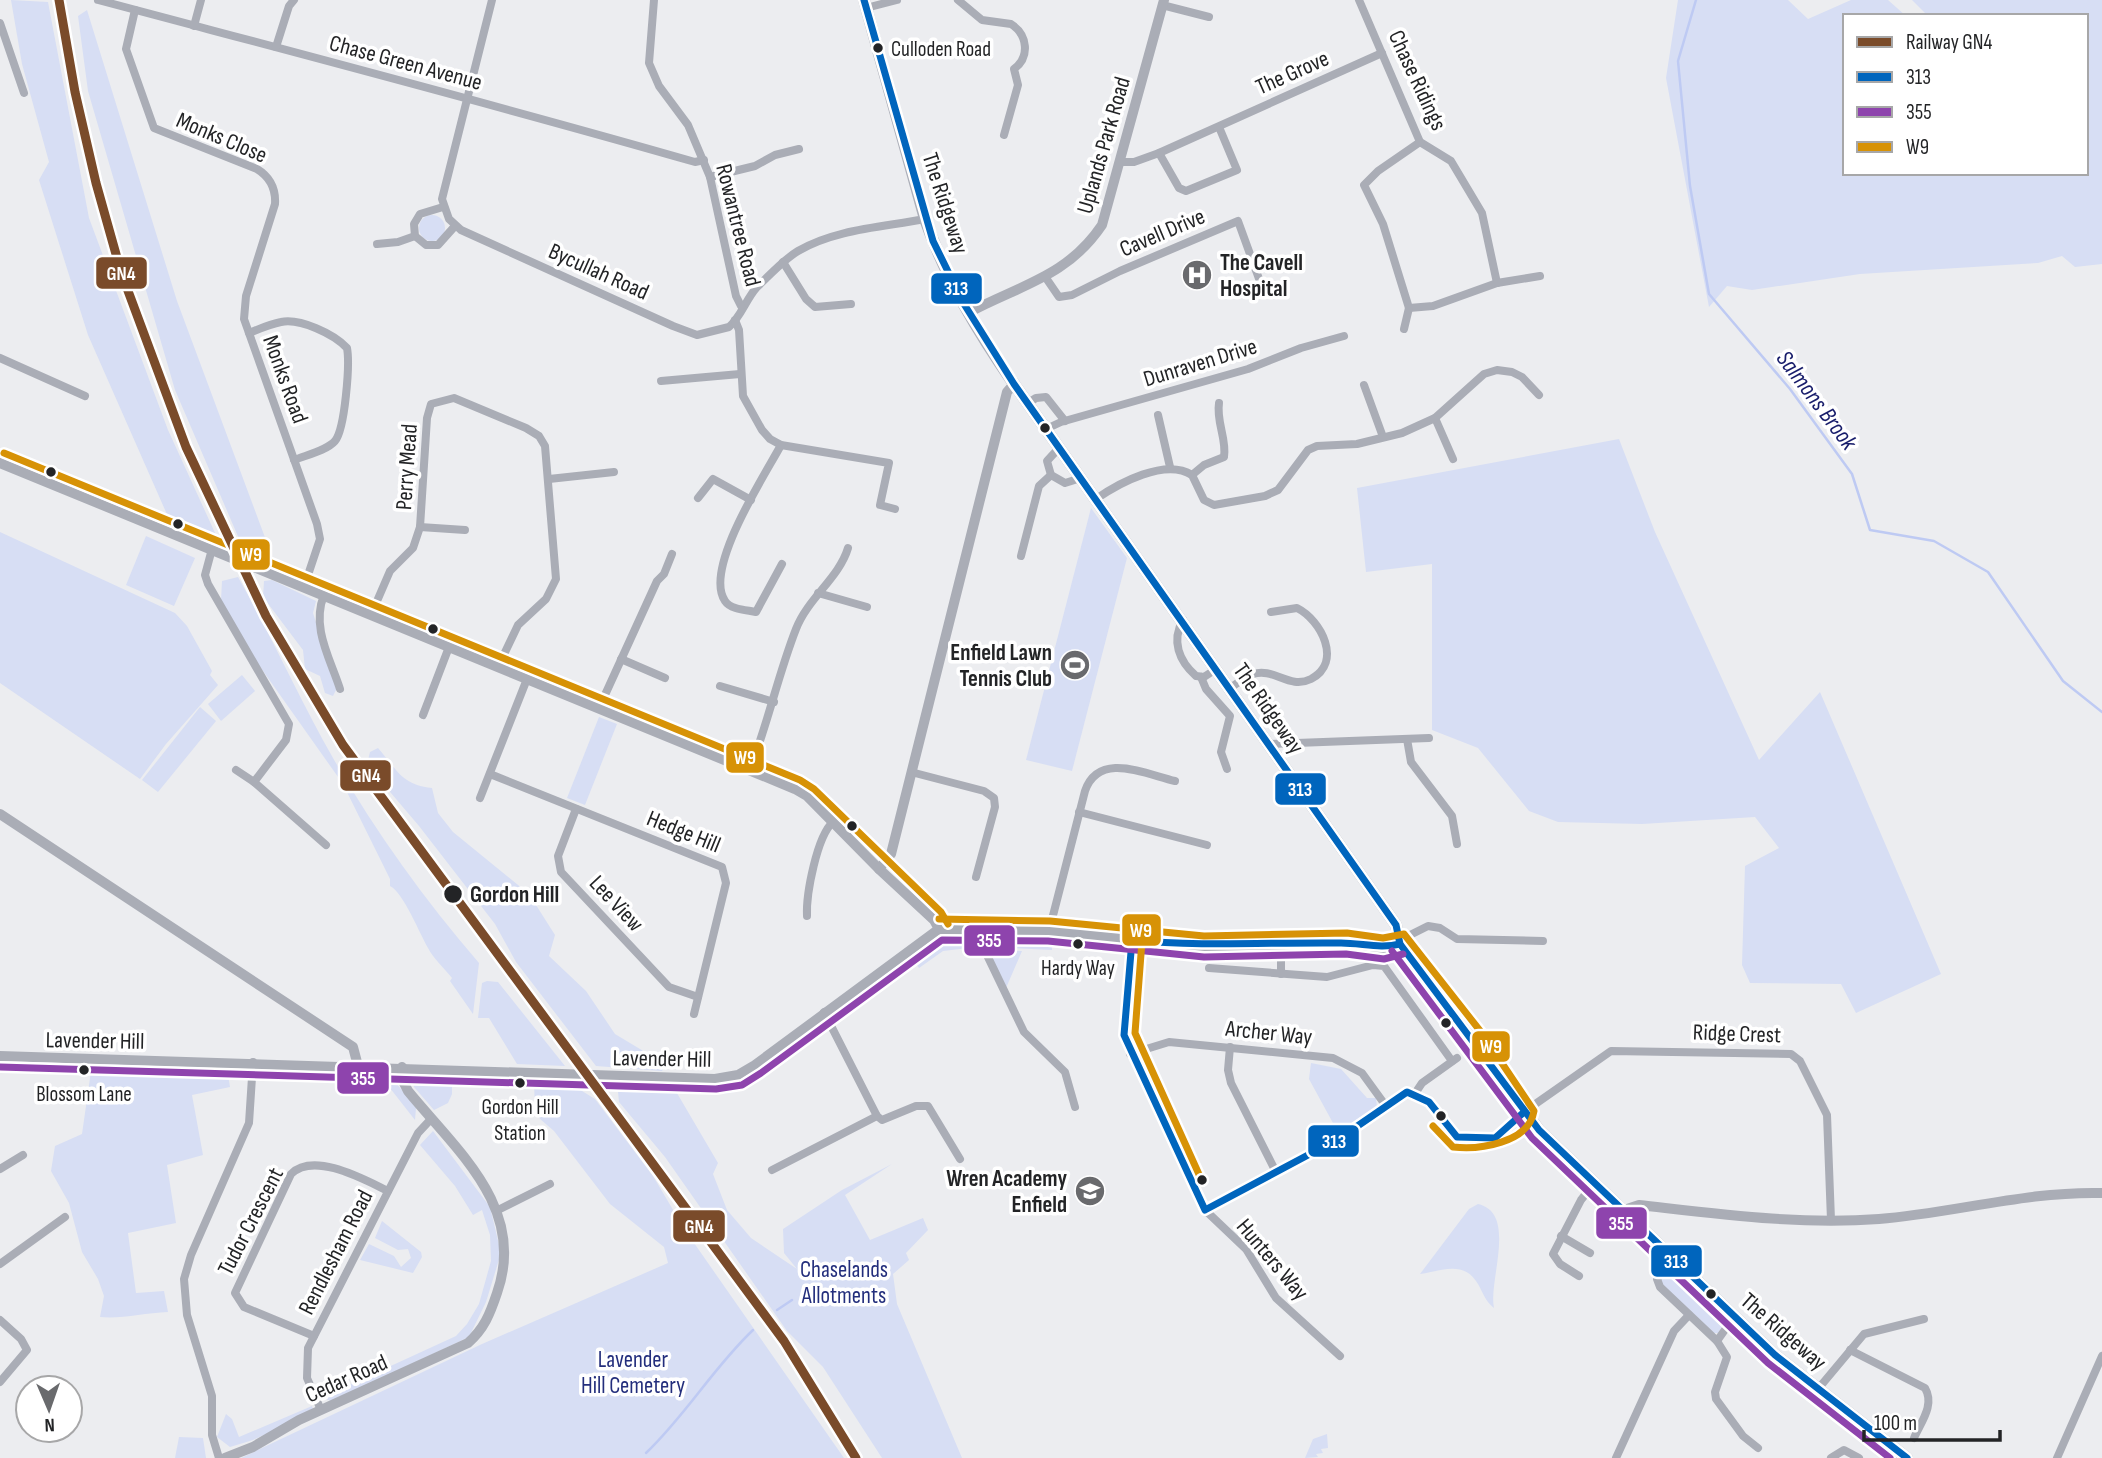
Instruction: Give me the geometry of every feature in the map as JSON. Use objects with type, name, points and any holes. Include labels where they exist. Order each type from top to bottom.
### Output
[{"type":"main road","name":"The Ridgeway","points":[[865,4],[925,219],[937,252],[968,313],[1014,384],[1184,620],[1396,925],[1400,944],[1458,1018],[1524,1112],[1734,1317],[1890,1453],[1907,1458]]},
{"type":"street","points":[[194,26],[201,0]]},
{"type":"street","points":[[276,47],[289,6],[294,0]]},
{"type":"street","points":[[443,207],[420,214],[414,224],[415,236],[426,245],[438,245],[455,226],[443,207],[443,192],[492,0]]},
{"type":"street","name":"Rowantree Road","points":[[654,0],[649,63],[659,86],[682,114],[704,160],[736,296],[741,306]]},
{"type":"street","points":[[865,4],[897,0]]},
{"type":"street","points":[[958,0],[982,20],[1011,24],[1024,39],[1023,59],[1014,69],[1018,85],[1004,135]]},
{"type":"street","name":"Chase Ridings","points":[[1360,0],[1420,142],[1451,161],[1482,212],[1497,283]]},
{"type":"street","name":"Chase Green Avenue","points":[[103,1],[466,98],[617,142],[695,162],[704,160]]},
{"type":"street","points":[[1163,2],[1209,17]]},
{"type":"street","name":"Uplands Park Road","points":[[968,313],[1046,278],[1074,259],[1102,225],[1163,2]]},
{"type":"street","name":"Monks Close","points":[[135,10],[126,50],[154,128],[257,169],[271,182]]},
{"type":"street","points":[[0,23],[24,93]]},
{"type":"street","name":"The Grove","points":[[1121,162],[1134,162],[1159,153],[1382,53]]},
{"type":"street","points":[[1159,153],[1179,188],[1186,191],[1237,170],[1219,127]]},
{"type":"street","points":[[1404,329],[1409,308],[1382,224],[1360,184],[1420,142]]},
{"type":"street","points":[[710,177],[799,149]]},
{"type":"street","name":"Monks Road","points":[[271,182],[275,204],[244,308],[249,333],[320,538],[304,587]]},
{"type":"street","points":[[735,320],[741,306],[796,252],[825,239],[925,219]]},
{"type":"street","name":"Cavell Drive","points":[[1046,278],[1059,296],[1072,295],[1120,271],[1238,221],[1262,286]]},
{"type":"street","name":"Bycullah Road","points":[[455,226],[692,333],[702,335],[725,330],[735,320]]},
{"type":"street","points":[[376,244],[398,242],[415,236]]},
{"type":"street","points":[[783,262],[806,299],[815,307],[851,304]]},
{"type":"street","points":[[1409,308],[1433,306],[1497,283],[1540,276]]},
{"type":"street","name":"Rowantree Road","points":[[735,320],[739,330],[743,396],[762,430],[781,445]]},
{"type":"street","points":[[249,333],[282,322],[295,322],[338,339],[347,348],[349,377],[338,435],[327,446],[294,460]]},
{"type":"street","name":"Dunraven Drive","points":[[1046,429],[1065,421],[1248,369],[1301,348],[1344,336]]},
{"type":"street","points":[[0,358],[85,396]]},
{"type":"street","points":[[1096,499],[1120,482],[1170,467],[1192,475],[1204,499],[1214,505],[1265,496],[1278,490],[1308,450],[1317,446],[1357,444],[1402,433],[1435,418],[1484,374],[1497,370],[1522,377],[1539,395]]},
{"type":"street","points":[[661,381],[740,374]]},
{"type":"street","points":[[879,869],[891,854],[1007,392],[1014,384]]},
{"type":"street","points":[[1364,385],[1383,438]]},
{"type":"street","points":[[1028,403],[1035,398],[1045,397],[1065,421]]},
{"type":"street","name":"Perry Mead","points":[[371,615],[390,571],[412,548],[421,527],[427,418],[431,404],[442,398],[454,398],[539,436],[545,446],[556,579],[546,599],[518,625],[498,667]]},
{"type":"street","points":[[1192,475],[1204,465],[1224,457],[1226,449],[1217,417],[1219,404]]},
{"type":"street","points":[[1158,415],[1170,467]]},
{"type":"street","points":[[1435,418],[1453,459]]},
{"type":"street","points":[[782,564],[756,612],[732,607],[725,601],[725,552],[781,445],[889,463],[880,505],[895,509]]},
{"type":"street","points":[[1059,448],[1047,461],[1051,475],[1065,483],[1081,478]]},
{"type":"street","points":[[0,463],[750,769],[807,796],[934,920],[939,929],[1049,932],[1205,947],[1347,943],[1384,949],[1400,944],[1428,926],[1440,928],[1457,939],[1543,941]]},
{"type":"street","points":[[549,480],[614,472]]},
{"type":"street","points":[[1021,556],[1039,486],[1051,475]]},
{"type":"street","points":[[698,498],[713,479],[751,500]]},
{"type":"street","name":"Perry Mead","points":[[421,527],[465,530]]},
{"type":"street","points":[[750,769],[796,629],[818,593],[832,574],[843,565],[848,548]]},
{"type":"street","points":[[212,549],[205,575],[208,584],[223,615],[289,724],[286,740],[254,782]]},
{"type":"street","points":[[599,708],[672,554]]},
{"type":"street","points":[[818,593],[867,607]]},
{"type":"street","points":[[324,595],[318,616],[321,635],[340,689]]},
{"type":"street","points":[[1230,688],[1255,673],[1269,673],[1291,682],[1313,678],[1321,670],[1326,645],[1316,623],[1297,608],[1271,612]]},
{"type":"street","points":[[1184,620],[1177,633],[1178,652],[1193,674],[1201,677],[1206,689],[1230,716],[1221,752],[1227,769]]},
{"type":"street","points":[[423,715],[449,647]]},
{"type":"street","points":[[621,659],[665,678]]},
{"type":"street","points":[[1201,677],[1216,669]]},
{"type":"street","points":[[480,798],[527,679]]},
{"type":"street","points":[[720,686],[774,702]]},
{"type":"street","points":[[1269,744],[1429,737]]},
{"type":"street","points":[[1407,739],[1411,762],[1452,816],[1457,844]]},
{"type":"street","points":[[1049,932],[1087,784],[1106,768],[1121,768],[1175,781]]},
{"type":"street","points":[[236,770],[254,782],[326,845]]},
{"type":"street","points":[[911,772],[984,790],[994,798],[995,807],[976,877]]},
{"type":"street","name":"Hedge Hill","points":[[490,774],[716,864],[725,870],[726,883],[694,1014]]},
{"type":"street","name":"Lee View","points":[[576,809],[558,856],[561,872],[669,987],[698,997]]},
{"type":"street","points":[[1079,812],[1207,845]]},
{"type":"street","points":[[0,814],[353,1047],[358,1066]]},
{"type":"street","points":[[807,916],[807,900],[822,838],[833,822]]},
{"type":"street","name":"Lavender Hill","points":[[0,1056],[402,1067],[649,1078],[701,1079],[738,1075],[939,929]]},
{"type":"street","points":[[984,929],[985,951],[1024,1032],[1063,1069],[1075,1107]]},
{"type":"street","name":"Hunters Way","points":[[1132,940],[1123,1026],[1130,1055],[1205,1210],[1245,1249],[1276,1298],[1340,1356]]},
{"type":"street","points":[[1281,944],[1282,974]]},
{"type":"street","points":[[1209,968],[1327,977],[1373,965],[1384,966],[1455,1060],[1422,1083],[1416,1092]]},
{"type":"street","points":[[824,1012],[877,1116],[882,1120],[916,1106],[928,1106],[934,1111],[960,1159]]},
{"type":"street","name":"Archer Way","points":[[1130,1055],[1161,1042],[1333,1058],[1362,1073],[1386,1106]]},
{"type":"street","points":[[1230,1047],[1228,1070],[1231,1083],[1276,1172]]},
{"type":"street","name":"Ridge Crest","points":[[1524,1112],[1604,1055],[1619,1049],[1791,1054],[1800,1061],[1827,1115],[1831,1220]]},
{"type":"street","points":[[219,1458],[212,1435],[212,1395],[187,1315],[184,1279],[191,1255],[248,1124],[253,1062]]},
{"type":"street","points":[[402,1067],[404,1085],[472,1170],[498,1210],[550,1184]]},
{"type":"street","points":[[772,1170],[877,1116]]},
{"type":"street","name":"Rendlesham Road","points":[[321,1410],[305,1367],[314,1336],[418,1133],[431,1119]]},
{"type":"street","points":[[0,1168],[23,1155]]},
{"type":"street","name":"Tudor Crescent","points":[[314,1336],[244,1307],[235,1293],[291,1174],[304,1167],[339,1168],[388,1191]]},
{"type":"street","points":[[1578,1276],[1560,1264],[1553,1254],[1574,1219],[1581,1200],[1595,1182]]},
{"type":"street","points":[[1624,1210],[1639,1205],[1761,1219],[1831,1220],[1881,1218],[2044,1195],[2102,1193]]},
{"type":"street","name":"Cedar Road","points":[[225,1458],[253,1447],[321,1410],[468,1343],[481,1331],[502,1279],[506,1255],[498,1210]]},
{"type":"street","points":[[0,1264],[65,1217]]},
{"type":"street","points":[[1562,1236],[1590,1253]]},
{"type":"street","points":[[1673,1258],[1657,1283],[1717,1341],[1727,1357],[1715,1392],[1716,1399],[1744,1436],[1758,1448]]},
{"type":"street","points":[[1616,1458],[1674,1331],[1689,1315]]},
{"type":"street","points":[[1717,1341],[1734,1317]]},
{"type":"street","points":[[1818,1389],[1850,1350],[1868,1333],[1924,1319]]},
{"type":"street","points":[[0,1320],[21,1339],[27,1350],[0,1382]]},
{"type":"street","points":[[1850,1350],[1925,1388],[1929,1395],[1929,1406],[1914,1438]]},
{"type":"street","points":[[2057,1458],[2102,1356]]},
{"type":"street","points":[[1830,1458],[1844,1450],[1859,1458]]},
{"type":"green space","points":[[11,0],[48,2],[89,218],[168,430],[221,546],[173,528],[88,335],[39,180],[49,162],[22,64]]},
{"type":"green space","points":[[1678,0],[1788,0],[1808,19],[1851,0],[1888,0],[1904,14],[1843,14],[1843,175],[2088,175],[2088,14],[1926,14],[1912,0],[2102,0],[2102,264],[2075,267],[2062,256],[2038,263],[1860,274],[1752,290],[1727,286],[1709,307],[1666,78]]},
{"type":"green space","points":[[87,10],[177,301],[276,567],[246,555],[175,390],[88,91],[78,16]]},
{"type":"green space","points":[[432,215],[441,219],[445,228],[441,237],[432,241],[423,237],[419,228],[423,219]]},
{"type":"green space","points":[[1619,439],[1655,532],[1759,760],[1820,692],[1941,974],[1856,1013],[1841,984],[1750,983],[1742,965],[1745,866],[1779,848],[1755,817],[1642,824],[1558,822],[1529,811],[1478,748],[1432,730],[1432,564],[1366,572],[1357,488]]},
{"type":"green space","name":"Enfield Lawn Tennis Club","points":[[1091,508],[1127,558],[1072,771],[1026,760]]},
{"type":"green space","points":[[0,532],[175,613],[187,626],[212,671],[210,675],[218,685],[166,744],[140,779],[0,683]]},
{"type":"green space","points":[[146,536],[195,558],[174,606],[126,585]]},
{"type":"green space","points":[[238,577],[349,785],[401,864],[479,963],[473,1014],[450,981],[452,978],[430,952],[400,896],[390,886],[390,879],[343,784],[251,654],[221,600],[222,581]]},
{"type":"green space","points":[[272,580],[316,601],[313,613],[337,688],[333,696],[325,693],[320,676],[305,669],[303,650],[263,597],[264,581]]},
{"type":"green space","points":[[242,675],[255,691],[221,721],[208,704]]},
{"type":"green space","points":[[200,707],[216,721],[158,792],[142,780]]},
{"type":"green space","points":[[599,717],[617,724],[585,805],[567,798]]},
{"type":"green space","points":[[378,748],[407,780],[432,788],[438,813],[453,832],[529,894],[555,935],[549,956],[586,991],[615,1034],[645,1052],[666,1056],[669,1060],[662,1071],[596,1066],[516,962],[495,924],[385,786],[368,760],[370,752]]},
{"type":"green space","points":[[974,935],[977,947],[943,951],[919,968],[912,958],[940,941]]},
{"type":"green space","points":[[993,938],[1052,942],[1052,950],[989,947]]},
{"type":"green space","points":[[988,950],[1022,951],[1006,988]]},
{"type":"green space","points":[[498,982],[565,1066],[517,1064],[489,1018],[478,1018],[482,983]]},
{"type":"green space","points":[[820,1025],[823,1033],[810,1040],[764,1077],[738,1091],[724,1094],[721,1088],[747,1081]]},
{"type":"green space","points":[[1311,1063],[1341,1069],[1367,1098],[1376,1098],[1377,1108],[1339,1134],[1309,1079]]},
{"type":"green space","points":[[92,1064],[227,1069],[230,1087],[192,1095],[203,1155],[167,1165],[176,1223],[128,1233],[136,1293],[164,1291],[168,1312],[100,1317],[104,1296],[98,1279],[82,1252],[69,1203],[51,1171],[55,1146],[82,1134]]},
{"type":"green space","points":[[379,1074],[397,1084],[416,1108],[415,1120]]},
{"type":"green space","points":[[417,1076],[452,1077],[452,1094],[448,1103],[434,1110],[414,1087],[413,1081]]},
{"type":"green space","name":"Lavender Hill Cemetery","points":[[534,1084],[574,1086],[595,1099],[653,1176],[685,1230],[844,1458],[241,1458],[482,1344],[668,1263],[664,1247],[610,1204],[554,1131],[540,1119],[535,1107]]},
{"type":"green space","name":"Chaselands Allotments","points":[[625,1087],[674,1088],[718,1163],[713,1174],[727,1210],[751,1238],[797,1269],[784,1253],[783,1229],[842,1190],[892,1164],[845,1195],[870,1240],[923,1218],[928,1230],[906,1253],[909,1260],[893,1274],[897,1304],[962,1458],[882,1458],[823,1367],[787,1331],[665,1157],[619,1102],[618,1092]]},
{"type":"green space","points":[[433,1131],[490,1207],[501,1253],[486,1302],[469,1337],[332,1401],[321,1398],[456,1336],[479,1304],[491,1261],[490,1235],[482,1210],[473,1215],[455,1186],[420,1145]]},
{"type":"green space","points":[[1478,1204],[1490,1210],[1497,1220],[1499,1249],[1494,1308],[1478,1284],[1466,1272],[1452,1269],[1420,1274],[1469,1209]]},
{"type":"green space","points":[[382,1221],[421,1252],[422,1257],[413,1273],[360,1260],[369,1244],[394,1256],[401,1267],[411,1258],[408,1249],[398,1250],[375,1238]]},
{"type":"green space","points":[[1670,1267],[1726,1320],[1718,1333],[1713,1333],[1662,1284],[1660,1278]]},
{"type":"green space","points":[[312,1406],[314,1412],[253,1440],[230,1447],[217,1437],[226,1414],[232,1419],[239,1437]]},
{"type":"green space","points":[[1327,1434],[1328,1448],[1321,1449],[1323,1453],[1316,1454],[1318,1457],[1305,1458],[1313,1439]]},
{"type":"green space","points":[[179,1437],[203,1438],[206,1458],[175,1458]]},
{"type":"waterway","name":"Salmons Brook","points":[[1696,0],[1678,61],[1690,186],[1709,294],[1790,389],[1852,474],[1870,530],[1934,541],[1988,572],[2063,681],[2102,712]]},
{"type":"waterway","points":[[777,1310],[792,1300]]},
{"type":"waterway","points":[[646,1453],[753,1330]]},
{"type":"rail line","name":"GN4","points":[[59,0],[75,92],[96,183],[121,272],[186,447],[266,616],[343,745],[784,1341],[856,1458]]},
{"type":"transit line","name":"313","points":[[864,0],[933,241],[964,304],[1014,384],[1396,925],[1400,944],[1539,1130],[1775,1355],[1907,1458]]},
{"type":"transit line","name":"W9","points":[[4,453],[800,780],[814,789],[941,912],[948,924]]},
{"type":"transit line","name":"W9","points":[[939,919],[1050,921],[1204,936],[1347,933],[1383,938],[1404,934],[1481,1032],[1534,1111],[1523,1131],[1501,1142],[1476,1147],[1453,1147],[1433,1126]]},
{"type":"transit line","name":"355","points":[[0,1067],[716,1089],[742,1085],[761,1073],[942,940],[1048,941],[1204,957],[1346,954],[1384,959],[1403,954]]},
{"type":"transit line","name":"313","points":[[1400,944],[1210,944],[1132,940],[1124,1035],[1205,1210],[1340,1138],[1407,1092],[1429,1102],[1457,1137],[1495,1138],[1524,1112]]},
{"type":"transit line","name":"W9","points":[[1142,941],[1135,1033],[1202,1181]]},
{"type":"transit line","name":"355","points":[[1392,951],[1532,1138],[1768,1363],[1890,1458]]},
{"type":"place","name":"Culloden Road","points":[[878,48]]},
{"type":"place","name":"The Cavell Hospital","points":[[1197,275]]},
{"type":"place","name":"Enfield Lawn Tennis Club","points":[[1075,665]]},
{"type":"place","name":"Gordon Hill","points":[[453,894]]},
{"type":"place","name":"Hardy Way","points":[[1078,944]]},
{"type":"place","name":"Blossom Lane","points":[[84,1070]]},
{"type":"place","name":"Gordon Hill Station","points":[[520,1083]]},
{"type":"place","name":"Wren Academy Enfield","points":[[1090,1191]]}]
